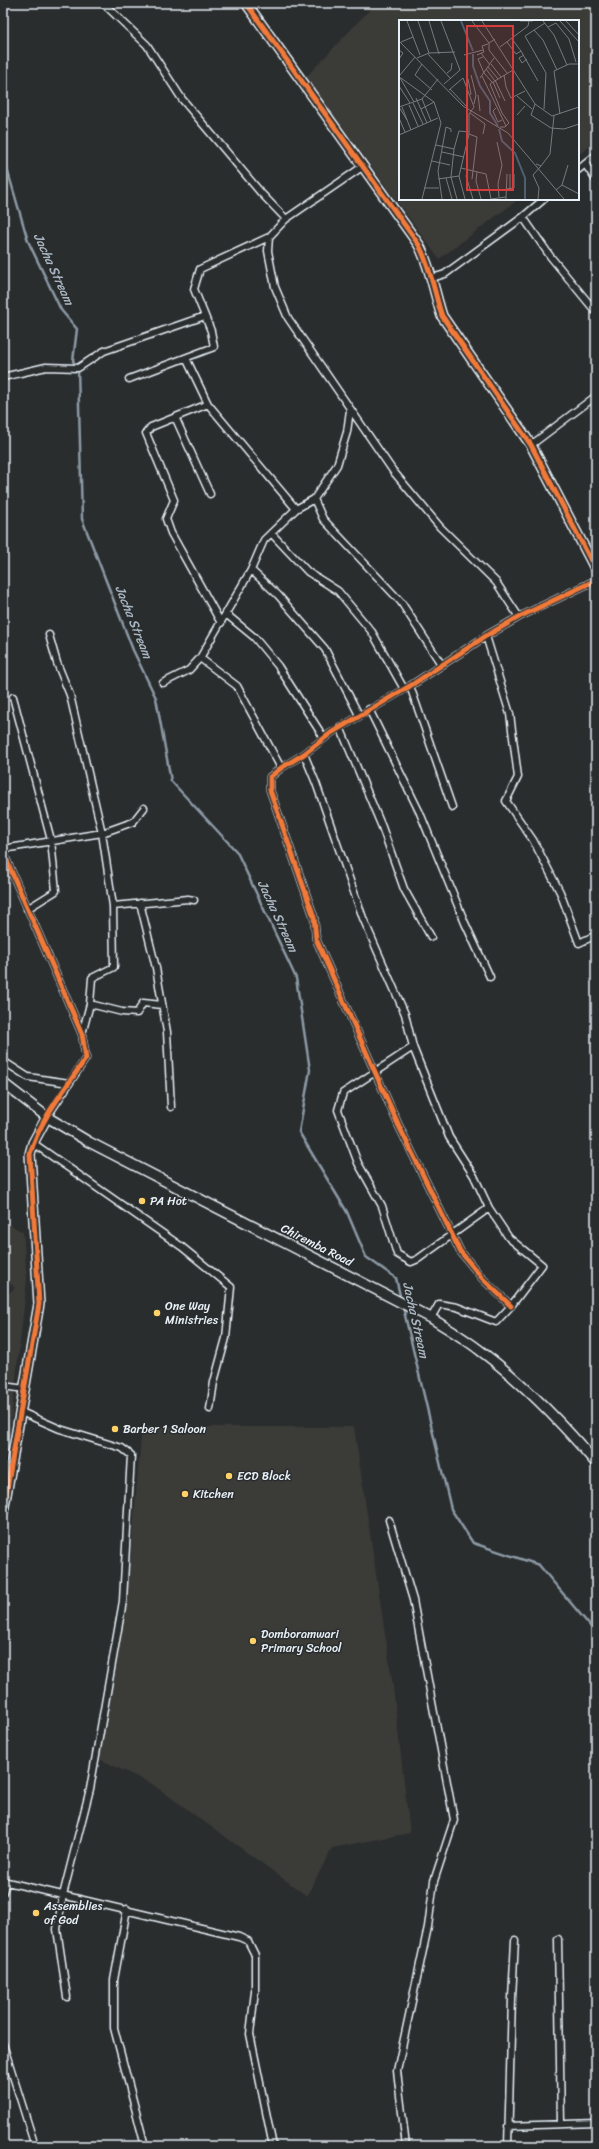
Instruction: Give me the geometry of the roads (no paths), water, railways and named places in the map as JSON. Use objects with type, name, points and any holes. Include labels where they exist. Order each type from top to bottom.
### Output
[{"type":"street","points":[[103,3],[147,45],[182,99],[261,193],[286,218]]},
{"type":"street","points":[[246,3],[419,245],[432,278],[435,296],[442,316],[531,445],[596,570]]},
{"type":"street","points":[[579,169],[596,155]]},
{"type":"street","points":[[585,164],[596,180]]},
{"type":"street","points":[[129,379],[214,347],[212,331],[194,289],[200,269],[268,237],[286,218],[362,167]]},
{"type":"street","points":[[432,278],[445,274],[523,217],[543,200]]},
{"type":"street","points":[[523,217],[550,256],[596,312]]},
{"type":"street","points":[[268,237],[268,251],[275,287],[288,318],[393,471],[440,527],[496,582],[519,617]]},
{"type":"street","points":[[3,377],[46,367],[78,368],[104,351],[205,316]]},
{"type":"street","points":[[186,358],[208,404],[296,509]]},
{"type":"street","points":[[531,445],[596,396]]},
{"type":"street","points":[[208,404],[151,427],[146,433],[174,500],[166,520],[171,533],[221,623]]},
{"type":"street","points":[[163,683],[188,670],[200,658],[251,570],[264,540],[296,509],[314,498],[337,465],[347,432],[350,410]]},
{"type":"street","points":[[175,417],[210,494]]},
{"type":"street","points":[[314,498],[323,519],[401,602],[441,664]]},
{"type":"street","points":[[270,533],[308,572],[338,591],[372,632],[407,688],[452,807]]},
{"type":"street","points":[[251,570],[278,595],[325,649],[359,715]]},
{"type":"street","points":[[511,1306],[482,1278],[460,1252],[399,1126],[376,1071],[316,939],[314,917],[270,790],[270,778],[281,768],[304,754],[340,727],[407,688],[441,664],[486,636],[519,617],[596,580]]},
{"type":"street","points":[[226,614],[254,637],[278,666],[324,738]]},
{"type":"street","points":[[49,635],[56,663],[70,695],[102,832],[113,906],[114,967],[92,978],[90,1004],[82,1034]]},
{"type":"street","points":[[486,636],[510,714],[514,742],[518,777],[506,801],[533,840],[560,892],[579,943],[596,935]]},
{"type":"street","points":[[200,658],[237,686],[281,768]]},
{"type":"street","points":[[13,696],[51,840],[56,891],[27,909]]},
{"type":"street","points":[[369,709],[420,813],[465,924],[490,978]]},
{"type":"street","points":[[340,727],[382,827],[404,889],[431,937]]},
{"type":"street","points":[[304,754],[316,783],[363,918],[404,1014],[413,1047],[449,1137],[474,1176],[489,1208],[509,1238],[542,1265],[511,1306],[496,1322],[458,1307],[439,1304],[431,1318]]},
{"type":"street","points":[[3,849],[102,832],[133,822],[144,808]]},
{"type":"street","points":[[3,852],[82,1034],[86,1058],[47,1117],[30,1154],[39,1304],[22,1412],[3,1512]]},
{"type":"street","points":[[113,906],[188,899],[194,900]]},
{"type":"street","points":[[140,903],[156,968],[169,1044],[171,1107]]},
{"type":"street","points":[[90,1004],[122,1012],[137,1013],[143,1003],[162,1004]]},
{"type":"street","points":[[413,1047],[342,1093],[338,1110],[358,1163],[382,1206],[397,1254],[411,1262],[418,1259],[489,1208]]},
{"type":"street","points":[[3,1061],[28,1077],[69,1084]]},
{"type":"street","name":"Chiremba Road","points":[[3,1083],[47,1117],[134,1166],[387,1294],[431,1318],[481,1350],[547,1409],[596,1463]]},
{"type":"street","points":[[34,1143],[182,1247],[231,1287],[226,1338],[214,1382],[210,1409]]},
{"type":"street","points":[[3,1386],[25,1389]]},
{"type":"street","points":[[22,1412],[60,1429],[122,1448],[131,1455],[123,1601],[90,1789],[63,1895],[57,1930],[68,1997]]},
{"type":"street","points":[[389,1520],[413,1600],[454,1820],[434,1881],[428,1927],[397,2071],[406,2146]]},
{"type":"street","points":[[3,1892],[5,1882],[127,1909],[239,1936],[248,1940],[255,1955],[255,1991],[250,2034],[273,2146]]},
{"type":"street","points":[[127,1909],[114,1980],[114,2028],[145,2146]]},
{"type":"street","points":[[558,1939],[561,2124]]},
{"type":"street","points":[[508,2146],[515,1940]]},
{"type":"street","points":[[3,2044],[35,2146]]},
{"type":"street","points":[[508,2126],[596,2123]]},
{"type":"waterway","name":"Jacha Stream","points":[[3,155],[28,241],[61,310],[77,329],[73,361],[78,368],[82,519],[133,650],[156,698],[171,781],[237,852],[296,978],[310,1070],[299,1132],[347,1212],[366,1257],[396,1278],[401,1300]]},
{"type":"waterway","name":"Jacha Stream","points":[[403,1307],[451,1509],[473,1543],[539,1565],[596,1633]]},
{"type":"place","name":"PA Hot","points":[[142,1201]]},
{"type":"place","name":"One Way Ministries","points":[[157,1313]]},
{"type":"place","name":"Barber 1 Saloon","points":[[115,1429]]},
{"type":"place","name":"ECD Block","points":[[229,1476]]},
{"type":"place","name":"Kitchen","points":[[185,1494]]},
{"type":"place","name":"Domboramwari Primary School","points":[[253,1641]]},
{"type":"place","name":"Assemblies of God","points":[[36,1913]]}]
